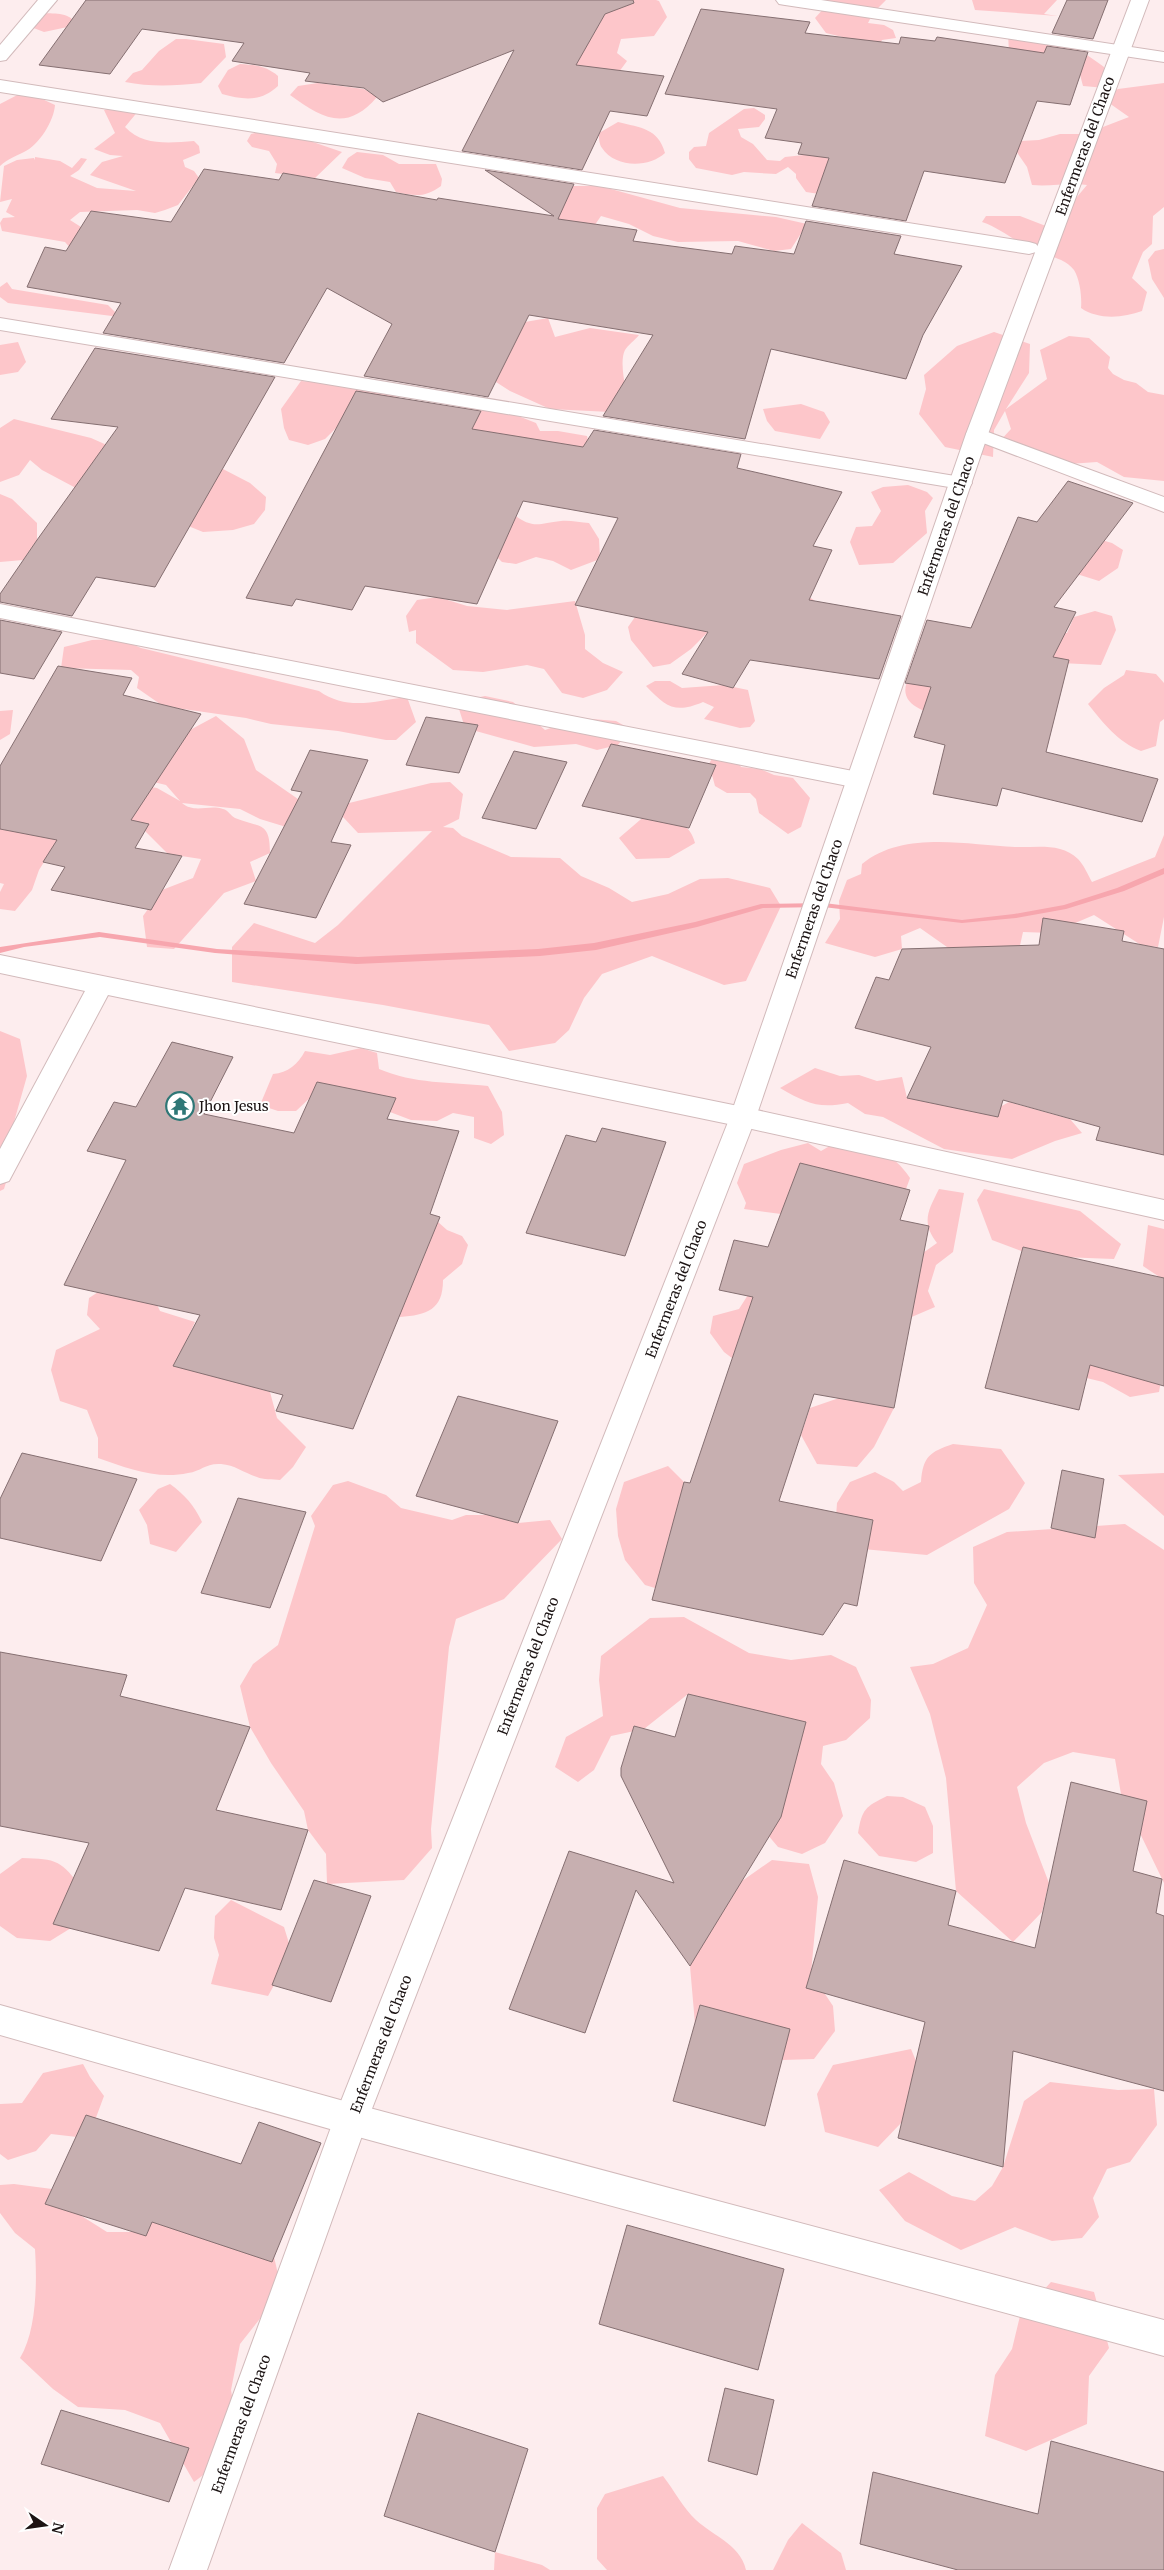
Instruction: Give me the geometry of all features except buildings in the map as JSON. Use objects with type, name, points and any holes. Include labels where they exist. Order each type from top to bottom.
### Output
[{"type":"street","points":[[0,56],[48,0]]},
{"type":"street","points":[[785,0],[1164,57]]},
{"type":"street","name":"Enfermeras del Chaco","points":[[188,2570],[351,2119],[743,1117],[977,434],[1140,0]]},
{"type":"street","points":[[0,86],[1029,248]]},
{"type":"street","points":[[0,324],[961,483]]},
{"type":"street","points":[[977,434],[1164,505]]},
{"type":"street","points":[[0,612],[858,780]]},
{"type":"street","points":[[0,964],[743,1117],[1164,1210]]},
{"type":"street","points":[[0,1174],[101,984]]},
{"type":"street","points":[[0,2020],[351,2119],[1164,2338]]},
{"type":"shaded area","points":[[607,0],[656,0],[659,1],[667,17],[654,36],[621,39],[617,53],[627,61],[613,80],[588,80],[525,31],[599,25],[607,10]]},
{"type":"shaded area","points":[[826,0],[886,0],[873,13],[868,23],[884,25],[893,30],[896,38],[882,40],[879,46],[826,33],[815,18],[826,6]]},
{"type":"shaded area","points":[[972,0],[1057,0],[1044,14],[1058,16],[975,10]]},
{"type":"shaded area","points":[[43,13],[67,16],[77,25],[44,32],[31,27]]},
{"type":"shaded area","points":[[1040,33],[1059,39],[1078,49],[1104,67],[1106,88],[1083,86],[1079,71],[1009,52],[1008,34]]},
{"type":"shaded area","points":[[176,39],[224,44],[226,57],[201,83],[144,85],[125,82],[133,73],[142,70],[159,51]]},
{"type":"shaded area","points":[[240,64],[269,70],[278,76],[278,86],[265,95],[252,98],[238,98],[222,94],[218,86],[228,70]]},
{"type":"shaded area","points":[[318,83],[364,89],[377,97],[366,108],[355,115],[334,118],[313,110],[290,95],[298,86]]},
{"type":"shaded area","points":[[1164,83],[1164,207],[1153,216],[1152,244],[1143,252],[1132,278],[1147,292],[1142,311],[1111,317],[1095,315],[1081,308],[1079,284],[1074,270],[1070,266],[1059,259],[1029,248],[995,227],[982,222],[986,216],[1020,216],[1051,228],[1087,185],[1032,185],[1027,167],[1016,151],[1020,141],[1039,140],[1060,134],[1094,134],[1103,127],[1129,117],[1102,98],[1118,89]]},
{"type":"shaded area","points":[[25,91],[55,105],[52,118],[45,132],[30,149],[0,166],[0,104]]},
{"type":"shaded area","points":[[123,106],[139,110],[125,127],[132,133],[157,142],[194,141],[199,146],[200,153],[183,160],[185,167],[194,171],[199,178],[178,205],[155,213],[137,210],[80,212],[70,220],[81,227],[95,232],[72,250],[65,242],[2,231],[0,223],[3,218],[15,217],[6,212],[12,199],[0,202],[4,166],[17,160],[34,158],[35,160],[35,157],[60,161],[72,168],[81,158],[87,159],[79,170],[70,176],[97,188],[136,191],[90,175],[102,162],[123,156],[110,155],[94,149],[115,133],[104,110]]},
{"type":"shaded area","points":[[754,108],[765,115],[765,119],[759,127],[738,129],[741,137],[753,144],[767,160],[780,161],[785,157],[823,153],[832,163],[826,195],[806,192],[796,178],[796,174],[788,167],[776,174],[744,172],[732,175],[696,168],[689,159],[689,152],[694,147],[706,146],[709,133],[744,109]]},
{"type":"shaded area","points":[[618,122],[648,130],[658,138],[665,153],[650,161],[632,164],[608,155],[600,145],[599,133]]},
{"type":"shaded area","points":[[262,131],[310,141],[342,152],[315,178],[275,173],[277,164],[269,151],[252,147],[247,141],[251,134]]},
{"type":"shaded area","points":[[357,152],[383,155],[399,164],[436,164],[442,179],[441,186],[430,193],[419,195],[396,192],[390,182],[365,178],[342,168],[348,158]]},
{"type":"shaded area","points":[[571,186],[600,186],[680,208],[776,217],[807,224],[791,249],[774,251],[738,241],[678,242],[653,236],[629,224],[601,216],[590,232],[553,223],[552,199]]},
{"type":"shaded area","points":[[1164,249],[1164,298],[1152,279],[1148,260],[1155,251]]},
{"type":"shaded area","points":[[7,282],[12,289],[108,305],[120,317],[8,303],[0,297],[0,287]]},
{"type":"shaded area","points":[[548,318],[555,337],[590,328],[639,335],[626,348],[623,356],[623,372],[630,413],[550,409],[510,391],[496,382],[498,363],[525,322]]},
{"type":"shaded area","points":[[994,332],[1030,344],[1029,373],[1006,409],[1047,379],[1040,350],[1069,336],[1089,338],[1110,357],[1108,368],[1113,374],[1124,380],[1136,383],[1148,392],[1164,395],[1164,481],[1124,477],[1097,462],[1069,464],[998,443],[1011,429],[1005,411],[994,430],[993,457],[945,447],[919,414],[926,389],[924,375],[957,346]]},
{"type":"shaded area","points":[[18,342],[26,362],[18,372],[0,375],[0,345]]},
{"type":"shaded area","points":[[301,381],[388,389],[399,399],[339,425],[325,439],[308,445],[289,440],[284,428],[281,409]]},
{"type":"shaded area","points":[[801,404],[824,412],[830,422],[820,439],[775,431],[767,421],[763,409]]},
{"type":"shaded area","points":[[468,407],[513,414],[536,423],[540,431],[558,431],[587,436],[590,447],[698,462],[523,440],[447,424],[450,408]]},
{"type":"shaded area","points":[[14,419],[91,438],[109,446],[89,495],[42,470],[30,460],[19,475],[0,482],[0,428]]},
{"type":"shaded area","points":[[221,468],[250,483],[266,497],[265,510],[254,524],[233,530],[203,532],[166,517]]},
{"type":"shaded area","points":[[908,485],[927,492],[933,498],[925,511],[927,533],[893,563],[859,565],[850,542],[856,527],[872,526],[881,511],[871,492],[883,487]]},
{"type":"shaded area","points":[[0,494],[12,499],[37,523],[37,540],[23,560],[0,562]]},
{"type":"shaded area","points":[[513,514],[532,524],[564,521],[589,523],[599,539],[600,559],[571,570],[553,561],[536,557],[516,564],[502,562],[496,556]]},
{"type":"shaded area","points":[[1091,537],[1112,543],[1123,550],[1118,568],[1099,581],[1080,575],[1040,579]]},
{"type":"shaded area","points":[[798,589],[815,601],[818,615],[708,632],[691,649],[670,664],[653,667],[631,640],[628,627],[635,617]]},
{"type":"shaded area","points":[[438,597],[467,606],[507,610],[575,601],[585,635],[585,649],[603,663],[623,672],[607,690],[583,698],[562,693],[544,669],[527,665],[483,672],[453,670],[416,643],[416,630],[409,632],[406,616],[417,600]]},
{"type":"shaded area","points":[[1095,611],[1112,616],[1116,630],[1101,665],[1061,663],[975,623],[1047,633],[1067,633],[1074,617]]},
{"type":"shaded area","points":[[120,639],[141,648],[319,691],[340,701],[362,703],[407,697],[416,722],[396,740],[386,740],[338,731],[271,724],[160,704],[137,688],[139,677],[131,670],[61,668],[64,647],[92,640]]},
{"type":"shaded area","points":[[1126,670],[1156,674],[1164,683],[1164,719],[1160,722],[1156,746],[1141,751],[1118,737],[1105,725],[1088,704],[1104,688],[1124,675]]},
{"type":"shaded area","points":[[910,675],[945,675],[934,715],[914,705],[906,696],[906,683]]},
{"type":"shaded area","points":[[655,681],[670,681],[682,688],[724,685],[748,690],[755,721],[750,727],[740,728],[704,719],[714,707],[703,702],[685,708],[678,708],[665,703],[646,686]]},
{"type":"shaded area","points":[[485,696],[513,702],[545,730],[580,718],[616,721],[630,729],[618,745],[597,750],[576,744],[534,747],[465,728],[459,709],[466,700]]},
{"type":"shaded area","points":[[13,710],[10,734],[0,740],[0,711]]},
{"type":"shaded area","points":[[216,716],[244,739],[256,770],[311,808],[337,820],[323,834],[296,830],[260,819],[240,809],[182,803],[192,808],[223,809],[235,818],[262,827],[268,835],[270,853],[250,862],[256,881],[224,893],[174,949],[147,947],[143,916],[162,890],[193,878],[201,859],[168,854],[145,831],[109,815],[71,819],[39,870],[32,890],[15,911],[0,909],[0,892],[4,884],[0,883],[0,829],[5,830],[25,822],[43,782],[59,769],[90,776],[75,763],[105,736],[166,753],[190,730]],"holes":[[[94,777],[141,779],[166,785],[180,801],[157,788]]]},
{"type":"shaded area","points":[[717,749],[732,751],[741,767],[760,769],[774,775],[793,778],[810,798],[801,827],[788,834],[759,813],[756,799],[750,793],[727,793],[715,786],[709,764]]},
{"type":"shaded area","points":[[450,782],[463,794],[459,819],[443,827],[453,828],[462,836],[511,857],[560,858],[581,876],[609,888],[632,902],[668,894],[700,879],[728,878],[770,888],[781,906],[746,981],[724,985],[652,956],[602,974],[584,998],[569,1030],[555,1043],[509,1051],[489,1025],[383,1005],[232,982],[232,947],[254,923],[315,943],[338,925],[432,831],[358,833],[343,817],[345,804],[431,783]]},
{"type":"shaded area","points":[[647,814],[683,824],[692,835],[695,843],[669,858],[636,859],[619,838]]},
{"type":"shaded area","points":[[1164,835],[1164,917],[1158,947],[1141,945],[1094,915],[1052,933],[1023,932],[1017,959],[958,964],[947,947],[920,928],[901,936],[902,949],[875,957],[825,943],[840,919],[839,901],[847,880],[861,874],[862,864],[878,853],[916,843],[936,842],[1056,848],[1064,850],[1078,859],[1092,882],[1155,857]]},
{"type":"shaded area","points":[[1164,868],[1164,874],[1124,891],[1066,909],[1016,918],[962,923],[823,907],[763,908],[697,927],[596,950],[540,956],[356,964],[215,953],[100,937],[24,947],[0,953],[0,947],[99,932],[217,949],[358,957],[538,949],[594,943],[695,922],[761,904],[824,903],[962,920],[1014,914],[1064,905],[1117,888]]},
{"type":"shaded area","points":[[0,1031],[20,1039],[27,1076],[10,1136],[14,1155],[4,1189],[0,1191]]},
{"type":"shaded area","points":[[361,1048],[377,1053],[379,1069],[392,1074],[432,1082],[488,1086],[502,1112],[504,1135],[491,1144],[474,1138],[474,1117],[453,1113],[437,1121],[411,1120],[390,1112],[313,1095],[296,1111],[278,1111],[260,1105],[273,1074],[283,1072],[292,1067],[305,1051],[330,1055]]},
{"type":"shaded area","points":[[815,1068],[840,1076],[859,1075],[877,1081],[902,1077],[907,1098],[987,1114],[1009,1102],[1070,1119],[1082,1133],[1055,1141],[1012,1159],[944,1149],[883,1117],[865,1114],[848,1103],[820,1105],[797,1098],[780,1088]]},
{"type":"shaded area","points":[[842,1139],[863,1144],[889,1156],[910,1178],[906,1189],[781,1214],[744,1209],[746,1203],[737,1183],[744,1164],[781,1150],[808,1143],[821,1151]]},
{"type":"shaded area","points":[[939,1189],[964,1193],[953,1252],[936,1265],[928,1291],[935,1307],[907,1319],[741,1365],[724,1352],[710,1333],[713,1316],[739,1309],[760,1276],[913,1260],[937,1243],[929,1229],[928,1216]]},
{"type":"shaded area","points":[[984,1189],[1080,1211],[1121,1244],[1114,1259],[1035,1256],[992,1240],[977,1200]]},
{"type":"shaded area","points":[[429,1214],[447,1230],[462,1236],[468,1245],[462,1264],[443,1280],[437,1304],[432,1309],[418,1315],[400,1317],[396,1299]]},
{"type":"shaded area","points":[[1148,1225],[1164,1229],[1164,1280],[1143,1266]]},
{"type":"shaded area","points":[[115,1281],[151,1292],[160,1311],[195,1322],[185,1343],[213,1371],[270,1392],[277,1418],[306,1447],[293,1467],[280,1480],[259,1478],[231,1466],[221,1464],[176,1475],[154,1474],[131,1469],[98,1458],[98,1438],[87,1410],[60,1401],[51,1370],[56,1350],[100,1329],[87,1315],[89,1298]]},
{"type":"shaded area","points":[[1101,1318],[1164,1363],[1159,1392],[1130,1397],[1103,1382],[1066,1373]]},
{"type":"shaded area","points":[[839,1398],[894,1408],[874,1447],[857,1467],[817,1464],[801,1435],[810,1408]]},
{"type":"shaded area","points":[[953,1444],[1001,1449],[1025,1483],[1009,1509],[927,1555],[863,1549],[835,1531],[837,1503],[850,1482],[875,1472],[894,1482],[903,1491],[921,1482],[924,1466],[929,1456]]},
{"type":"shaded area","points":[[668,1466],[684,1482],[693,1504],[665,1591],[645,1585],[625,1560],[618,1536],[616,1509],[624,1482]]},
{"type":"shaded area","points":[[1164,1473],[1164,1516],[1118,1475]]},
{"type":"shaded area","points":[[348,1481],[386,1495],[401,1508],[452,1520],[466,1515],[489,1515],[518,1523],[550,1520],[562,1539],[504,1599],[456,1619],[449,1647],[431,1829],[432,1848],[404,1880],[327,1884],[326,1854],[308,1830],[304,1811],[271,1763],[250,1727],[240,1686],[253,1664],[278,1645],[315,1526],[311,1516],[333,1485]]},
{"type":"shaded area","points":[[170,1484],[189,1501],[202,1522],[176,1552],[150,1544],[147,1525],[139,1510],[158,1489]]},
{"type":"shaded area","points":[[1125,1524],[1164,1550],[1164,1883],[1121,1794],[1115,1759],[1073,1752],[1044,1763],[1017,1787],[1026,1823],[1049,1883],[1042,1912],[1013,1942],[956,1891],[946,1778],[930,1714],[910,1667],[933,1664],[968,1648],[987,1605],[974,1583],[973,1547],[1007,1532]]},
{"type":"shaded area","points":[[684,1617],[749,1653],[791,1660],[831,1655],[856,1667],[871,1700],[870,1718],[846,1740],[823,1746],[821,1764],[834,1783],[843,1816],[825,1843],[802,1854],[778,1847],[757,1822],[790,1767],[796,1755],[803,1731],[741,1719],[688,1694],[644,1729],[611,1736],[594,1770],[578,1782],[555,1767],[566,1737],[603,1716],[599,1680],[601,1656],[650,1618]]},
{"type":"shaded area","points":[[887,1796],[903,1797],[925,1807],[933,1826],[933,1853],[916,1862],[879,1856],[858,1833],[863,1814],[869,1806]]},
{"type":"shaded area","points":[[22,1858],[43,1859],[57,1863],[69,1872],[82,1889],[71,1928],[50,1941],[17,1938],[0,1926],[0,1874]]},
{"type":"shaded area","points":[[772,1860],[809,1864],[818,1897],[811,1973],[833,2006],[835,2031],[814,2059],[783,2060],[755,2037],[695,2024],[690,1966],[705,1919],[742,1881]]},
{"type":"shaded area","points":[[231,1900],[284,1927],[292,1953],[268,1996],[211,1984],[219,1955],[214,1938],[215,1916]]},
{"type":"shaded area","points":[[911,2049],[923,2078],[902,2122],[878,2147],[825,2132],[817,2094],[833,2065]]},
{"type":"shaded area","points":[[83,2064],[104,2096],[91,2131],[77,2137],[51,2134],[36,2151],[8,2160],[0,2154],[0,2104],[22,2103],[43,2073]]},
{"type":"shaded area","points":[[1050,2082],[1118,2090],[1154,2089],[1157,2125],[1130,2162],[1107,2169],[1093,2198],[1099,2217],[1082,2238],[1052,2241],[1015,2227],[961,2250],[905,2221],[879,2190],[909,2172],[952,2196],[975,2201],[992,2186],[1003,2167],[1024,2101]]},
{"type":"shaded area","points":[[14,2184],[52,2189],[69,2208],[107,2232],[132,2232],[152,2221],[271,2244],[278,2274],[266,2311],[240,2344],[231,2390],[235,2414],[215,2466],[194,2482],[160,2423],[125,2410],[78,2407],[53,2389],[20,2358],[26,2347],[33,2320],[36,2262],[35,2249],[15,2233],[0,2213],[0,2185]]},
{"type":"shaded area","points":[[1051,2282],[1094,2292],[1109,2348],[1089,2376],[1087,2424],[1026,2451],[985,2436],[995,2375],[1012,2349],[1020,2316]]},
{"type":"shaded area","points":[[663,2476],[691,2515],[738,2553],[746,2570],[607,2570],[597,2559],[597,2508],[605,2494]]},
{"type":"shaded area","points":[[802,2523],[841,2553],[846,2570],[773,2570],[788,2540]]},
{"type":"shaded area","points":[[495,2552],[542,2565],[550,2570],[494,2570]]},
{"type":"place","name":"Jhon Jesus","points":[[180,1106]]}]
